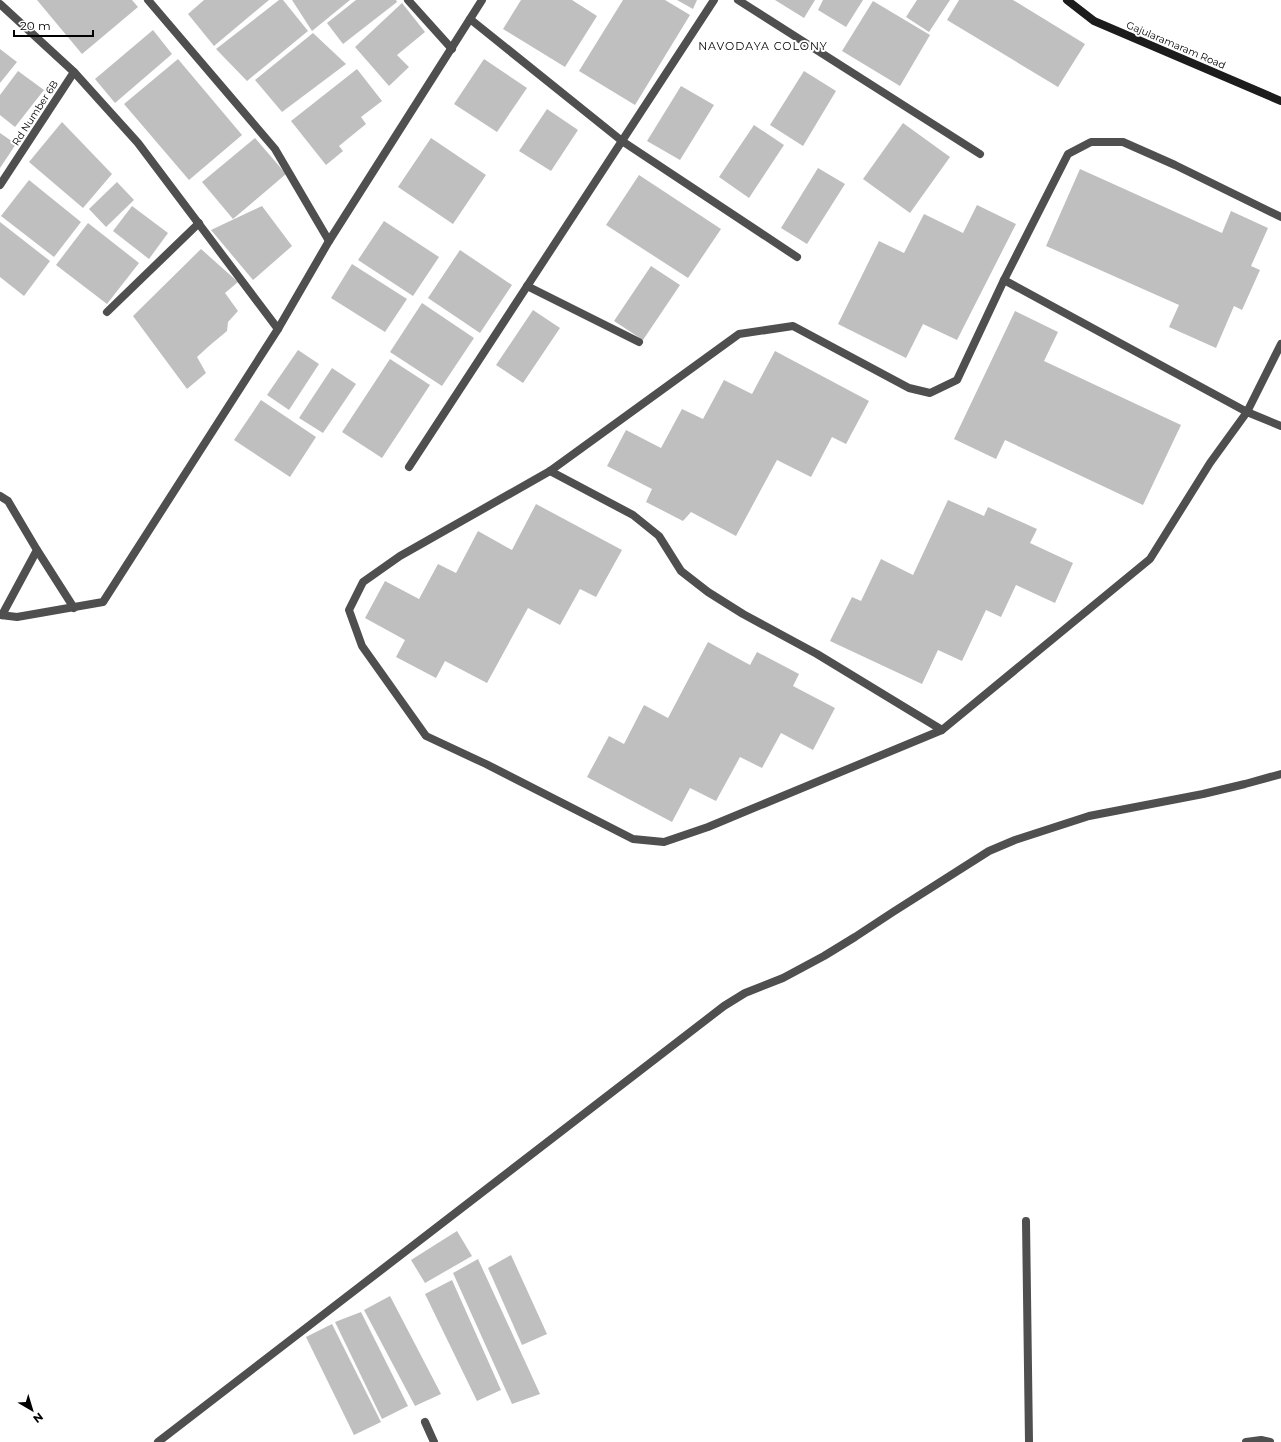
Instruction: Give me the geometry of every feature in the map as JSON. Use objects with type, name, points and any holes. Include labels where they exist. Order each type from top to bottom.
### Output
[{"type":"main road","name":"Gajularamaram Road","points":[[1067,0],[1094,21],[1281,101]]},
{"type":"street","points":[[148,0],[275,149],[329,241]]},
{"type":"street","points":[[408,0],[452,49]]},
{"type":"street","points":[[37,550],[1,615],[17,617],[103,602],[278,329],[329,241],[482,0]]},
{"type":"street","points":[[409,467],[714,0]]},
{"type":"street","points":[[738,0],[980,154]]},
{"type":"street","points":[[0,4],[74,72],[138,143],[278,329]]},
{"type":"street","points":[[470,19],[622,141],[797,257]]},
{"type":"street","name":"Rd Number 6B","points":[[0,185],[74,72]]},
{"type":"street","points":[[1281,217],[1175,165],[1123,142],[1091,142],[1068,154],[1004,280],[978,337],[956,380],[930,393],[909,388],[793,326],[739,334],[550,471],[400,556],[363,582],[348,610],[362,646],[426,736],[486,764],[633,838],[664,842],[708,827],[942,730],[1150,558],[1210,464],[1247,412],[1281,344]]},
{"type":"street","points":[[108,312],[199,223]]},
{"type":"street","points":[[1004,280],[1247,412],[1281,426]]},
{"type":"street","points":[[527,286],[638,342]]},
{"type":"street","points":[[550,471],[633,515],[659,536],[681,571],[708,592],[743,614],[816,654],[942,730]]},
{"type":"street","points":[[0,496],[8,500],[37,550],[74,608]]},
{"type":"street","points":[[158,1442],[724,1006],[745,994],[783,978],[824,956],[989,851],[1015,840],[1089,816],[1203,794],[1281,774]]},
{"type":"street","points":[[1026,1221],[1029,1442]]},
{"type":"street","points":[[425,1422],[434,1442]]},
{"type":"street","points":[[1246,1442],[1261,1440],[1270,1442]]},
{"type":"building","points":[[37,0],[132,0],[138,7],[82,54]]},
{"type":"building","points":[[204,0],[269,0],[214,46],[188,14]]},
{"type":"building","points":[[279,0],[283,0],[308,31],[247,81],[216,49]]},
{"type":"building","points":[[292,0],[350,0],[312,31]]},
{"type":"building","points":[[356,0],[396,0],[397,2],[343,44],[327,23]]},
{"type":"building","points":[[521,0],[572,0],[597,16],[565,67],[503,29]]},
{"type":"building","points":[[623,0],[665,0],[690,15],[635,105],[579,71]]},
{"type":"building","points":[[677,0],[697,0],[693,9]]},
{"type":"building","points":[[775,0],[815,0],[804,18]]},
{"type":"building","points":[[823,0],[863,0],[846,27],[818,10]]},
{"type":"building","points":[[917,0],[950,0],[929,32],[906,17]]},
{"type":"building","points":[[959,0],[1013,0],[1085,44],[1058,87],[947,20]]},
{"type":"building","points":[[873,1],[930,35],[900,86],[842,51]]},
{"type":"building","points":[[402,3],[425,32],[397,55],[409,67],[389,86],[355,47]]},
{"type":"building","points":[[153,30],[172,54],[115,103],[95,79]]},
{"type":"building","points":[[313,33],[346,64],[282,112],[255,80]]},
{"type":"building","points":[[0,49],[17,62],[0,83]]},
{"type":"building","points":[[178,59],[242,135],[189,180],[124,104]]},
{"type":"building","points":[[484,59],[527,88],[497,132],[454,104]]},
{"type":"building","points":[[357,69],[382,101],[361,117],[366,124],[339,146],[343,151],[326,165],[291,121]]},
{"type":"building","points":[[18,71],[44,90],[15,127],[0,115],[0,95]]},
{"type":"building","points":[[804,71],[836,91],[803,146],[770,125]]},
{"type":"building","points":[[681,86],[714,105],[680,160],[647,141]]},
{"type":"building","points":[[547,109],[578,130],[551,171],[519,151]]},
{"type":"building","points":[[62,122],[112,174],[83,208],[29,162]]},
{"type":"building","points":[[903,123],[950,157],[910,213],[863,179]]},
{"type":"building","points":[[754,125],[784,145],[749,198],[719,177]]},
{"type":"building","points":[[0,133],[16,144],[0,168]]},
{"type":"building","points":[[255,138],[286,174],[233,219],[202,182]]},
{"type":"building","points":[[431,138],[486,175],[453,224],[398,187]]},
{"type":"building","points":[[818,168],[845,184],[807,244],[781,228]]},
{"type":"building","points":[[1080,169],[1222,233],[1231,211],[1268,228],[1251,266],[1260,270],[1242,310],[1234,306],[1216,348],[1169,327],[1179,305],[1046,246]]},
{"type":"building","points":[[639,175],[721,229],[688,278],[606,225]]},
{"type":"building","points":[[29,180],[81,222],[54,257],[1,216]]},
{"type":"building","points":[[117,182],[134,200],[106,227],[89,209]]},
{"type":"building","points":[[977,205],[1016,224],[957,340],[923,324],[906,358],[838,324],[879,241],[904,253],[924,214],[963,233]]},
{"type":"building","points":[[132,206],[168,233],[149,259],[113,231]]},
{"type":"building","points":[[262,206],[292,246],[253,280],[211,230]]},
{"type":"building","points":[[384,221],[439,257],[413,296],[358,260]]},
{"type":"building","points":[[0,222],[50,261],[24,296],[0,277]]},
{"type":"building","points":[[88,223],[139,263],[107,304],[56,265]]},
{"type":"building","points":[[201,249],[238,282],[225,293],[238,311],[228,322],[227,331],[197,357],[206,373],[187,389],[133,316]]},
{"type":"building","points":[[460,250],[512,285],[480,333],[428,298]]},
{"type":"building","points":[[352,264],[407,299],[385,332],[331,298]]},
{"type":"building","points":[[651,266],[680,285],[643,340],[614,321]]},
{"type":"building","points":[[422,303],[474,338],[442,386],[390,352]]},
{"type":"building","points":[[533,310],[560,328],[523,383],[496,365]]},
{"type":"building","points":[[1015,311],[1058,332],[1044,361],[1181,425],[1143,505],[1005,440],[996,459],[954,439]]},
{"type":"building","points":[[298,350],[319,364],[289,410],[267,395]]},
{"type":"building","points":[[775,351],[869,401],[846,444],[832,437],[811,477],[777,460],[736,536],[691,512],[683,521],[646,502],[652,489],[607,466],[626,430],[661,448],[682,409],[703,419],[724,380],[752,394]]},
{"type":"building","points":[[390,359],[430,385],[382,458],[342,432]]},
{"type":"building","points":[[332,368],[356,384],[323,433],[299,418]]},
{"type":"building","points":[[261,400],[316,437],[290,477],[234,440]]},
{"type":"building","points":[[948,500],[984,516],[988,507],[1037,529],[1030,543],[1073,563],[1055,603],[1016,585],[1001,617],[986,610],[962,661],[938,650],[922,684],[830,641],[852,597],[861,601],[881,559],[913,575]]},
{"type":"building","points":[[536,504],[622,550],[596,597],[580,589],[560,625],[528,608],[487,683],[445,661],[436,678],[396,657],[405,640],[365,618],[385,581],[419,599],[438,564],[456,573],[478,531],[512,550]]},
{"type":"building","points":[[708,642],[750,665],[757,652],[799,674],[793,686],[835,708],[813,750],[781,733],[762,768],[740,757],[716,801],[690,788],[672,822],[587,777],[609,736],[624,744],[644,705],[668,718]]},
{"type":"building","points":[[457,1231],[472,1256],[425,1283],[411,1260]]},
{"type":"building","points":[[511,1255],[547,1334],[522,1345],[488,1268]]},
{"type":"building","points":[[478,1259],[540,1394],[512,1404],[453,1273]]},
{"type":"building","points":[[452,1280],[501,1390],[477,1401],[425,1294]]},
{"type":"building","points":[[390,1296],[441,1394],[415,1406],[364,1310]]},
{"type":"building","points":[[361,1312],[408,1406],[382,1419],[335,1322]]},
{"type":"building","points":[[332,1324],[381,1422],[354,1435],[306,1337]]},
{"type":"district","name":"NAVODAYA COLONY","points":[[763,46]]}]
